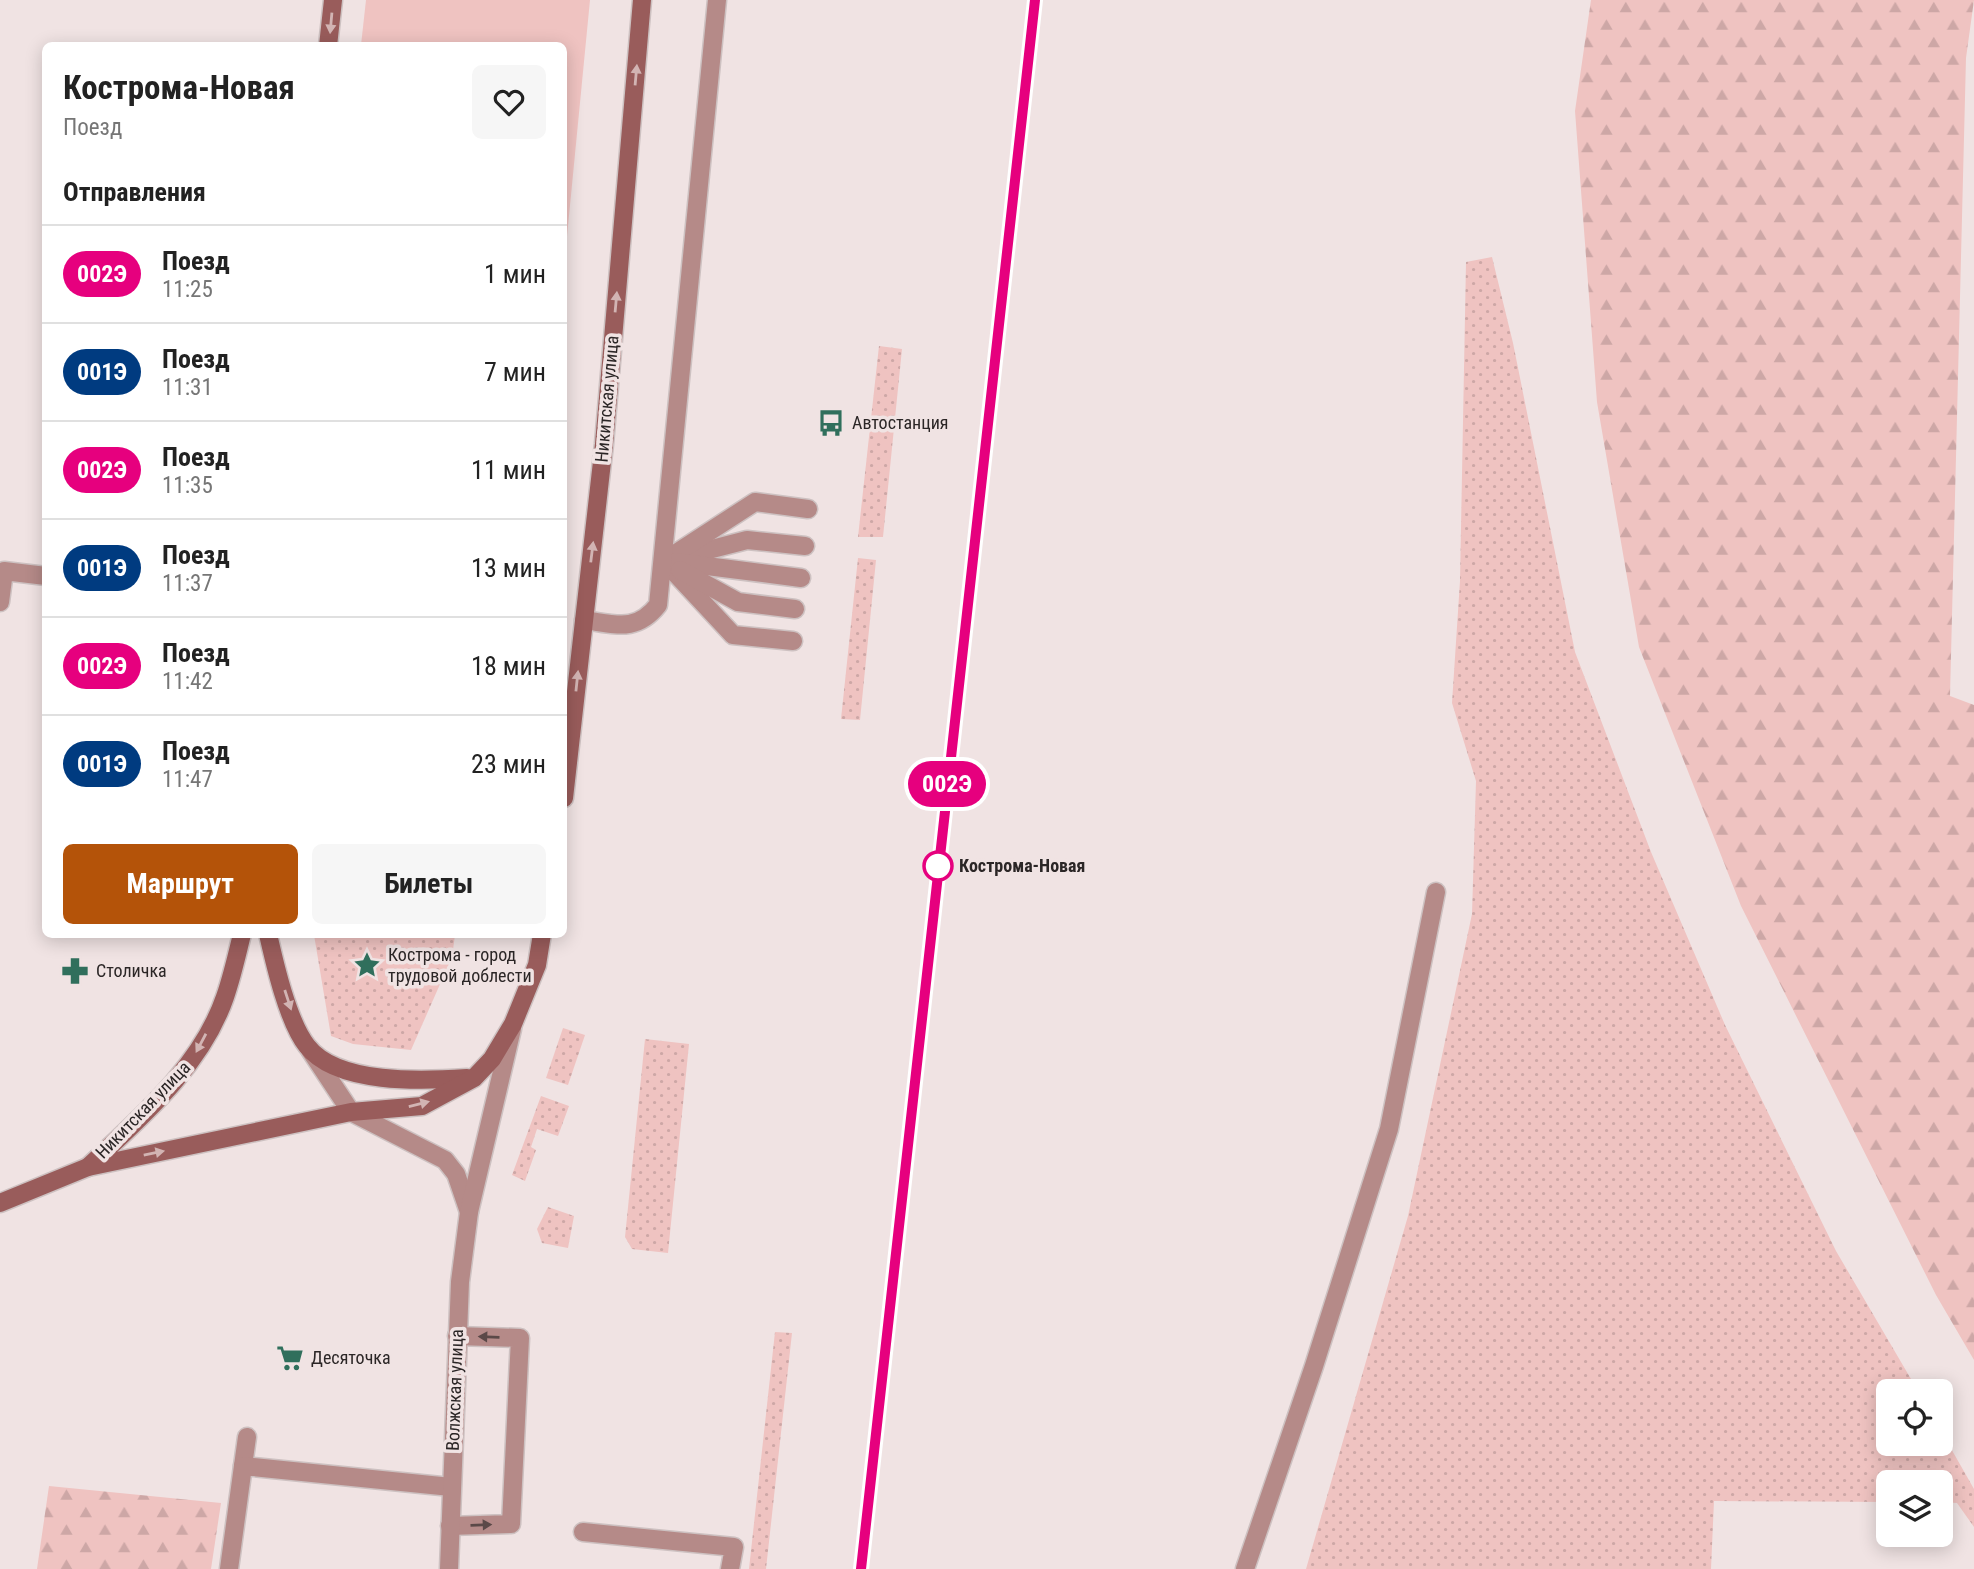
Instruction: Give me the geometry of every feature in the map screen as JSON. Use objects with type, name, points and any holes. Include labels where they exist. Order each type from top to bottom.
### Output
[{"type":"main road","points":[[328,42],[333,0]]},
{"type":"main road","name":"Никитская улица","points":[[567,752],[604,444],[642,0]]},
{"type":"main road","name":"Никитская улица","points":[[88,1167],[139,1119],[191,1062],[225,999],[241,938]]},
{"type":"main road","points":[[269,938],[296,1024],[308,1048],[341,1070],[378,1077],[420,1081],[474,1078]]},
{"type":"main road","points":[[0,1203],[88,1167],[351,1112],[422,1106],[474,1078],[492,1059],[513,1024],[537,965],[541,938]]},
{"type":"street","points":[[584,620],[633,625],[648,618],[658,606],[717,0]]},
{"type":"street","points":[[664,561],[755,502],[808,509]]},
{"type":"street","points":[[664,561],[747,540],[805,546]]},
{"type":"street","points":[[664,561],[801,578]]},
{"type":"street","points":[[664,561],[737,602],[795,608]]},
{"type":"street","points":[[664,561],[733,635],[793,641]]},
{"type":"street","points":[[0,602],[4,571],[42,576]]},
{"type":"street","points":[[1245,1569],[1314,1366],[1389,1129],[1436,892]]},
{"type":"street","name":"Волжская улица","points":[[449,1569],[460,1282],[469,1212],[513,1024]]},
{"type":"street","points":[[308,1048],[351,1112],[445,1160],[456,1174],[469,1212]]},
{"type":"street","points":[[450,1526],[511,1524],[520,1338],[457,1336]]},
{"type":"street","points":[[229,1569],[247,1437]]},
{"type":"street","points":[[243,1466],[451,1487]]},
{"type":"street","points":[[583,1532],[734,1547],[730,1569]]},
{"type":"green space","points":[[366,0],[590,0],[567,236],[567,42],[361,42]]},
{"type":"green space","points":[[1591,0],[1974,0],[1966,58],[1950,696],[1974,705],[1974,1360],[1936,1295],[1741,906],[1639,647],[1597,402],[1575,111]]},
{"type":"green space","points":[[1492,257],[1513,343],[1575,652],[1651,852],[1725,1025],[1836,1251],[1911,1379],[1876,1379],[1876,1456],[1953,1456],[1953,1452],[1974,1489],[1974,1527],[1957,1503],[1953,1503],[1953,1470],[1876,1470],[1876,1502],[1714,1501],[1711,1569],[1306,1569],[1408,1216],[1472,914],[1476,781],[1452,703],[1460,581],[1466,262]]},
{"type":"green space","points":[[879,346],[902,349],[883,537],[858,537]]},
{"type":"green space","points":[[858,558],[876,560],[860,720],[841,719]]},
{"type":"green space","points":[[315,938],[455,938],[452,957],[411,1050],[353,1044],[331,1036]]},
{"type":"green space","points":[[563,1028],[585,1035],[568,1085],[546,1078]]},
{"type":"green space","points":[[645,1039],[689,1044],[668,1253],[632,1249],[625,1237]]},
{"type":"green space","points":[[541,1096],[569,1106],[558,1136],[537,1129],[531,1147],[536,1150],[525,1181],[512,1175]]},
{"type":"green space","points":[[548,1207],[574,1216],[568,1248],[542,1243],[537,1229]]},
{"type":"green space","points":[[775,1332],[792,1333],[766,1569],[749,1569]]},
{"type":"green space","points":[[49,1486],[221,1503],[211,1569],[37,1569]]},
{"type":"railway","points":[[861,1569],[1035,0]]},
{"type":"train","name":"002Э","points":[[861,1569],[1035,0]]},
{"type":"place","name":"Автостанция","points":[[831,423]]},
{"type":"place","name":"Кострома-Новая","points":[[938,866]]},
{"type":"place","name":"Кострома - город трудовой доблести","points":[[367,965]]},
{"type":"place","name":"Столичка","points":[[75,971]]},
{"type":"place","name":"Десяточка","points":[[290,1358]]}]
